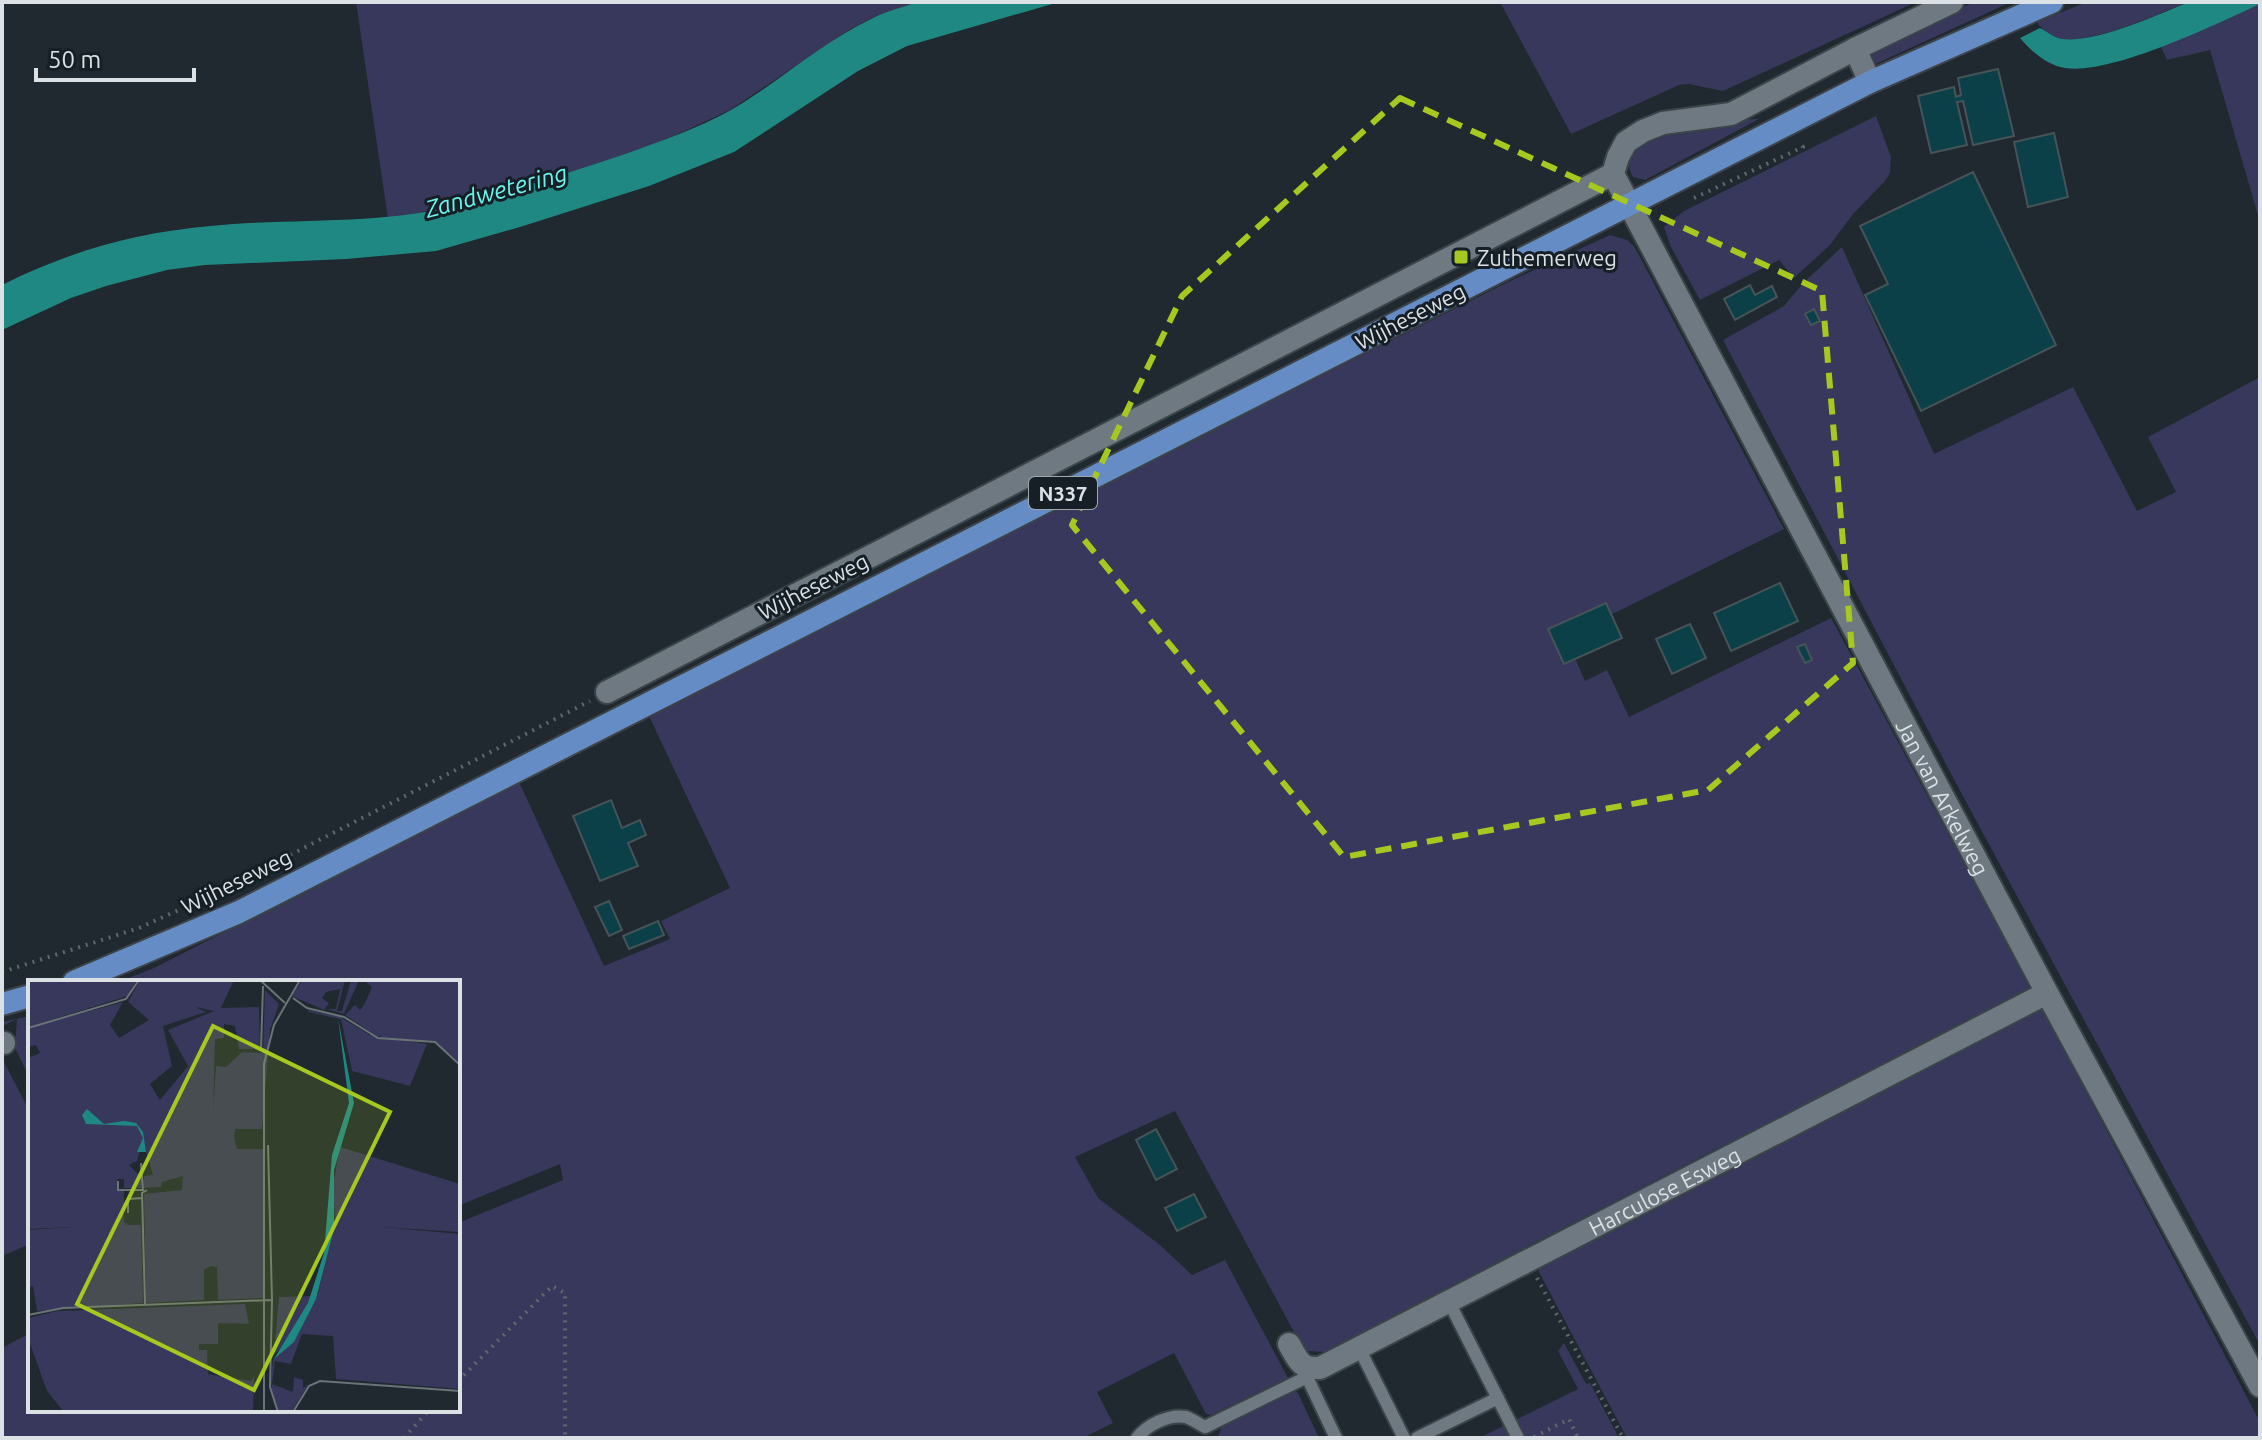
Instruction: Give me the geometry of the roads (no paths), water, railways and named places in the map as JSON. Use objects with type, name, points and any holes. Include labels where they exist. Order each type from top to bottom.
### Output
[{"type":"main road","name":"Wijheseweg","points":[[79,980],[239,912],[1870,82],[2052,2]]},
{"type":"main road","points":[[2,1004],[28,997]]},
{"type":"street","points":[[1629,205],[1613,174],[1626,142],[1643,131],[1663,123],[1731,114],[1952,2]]},
{"type":"street","points":[[1855,49],[1870,82]]},
{"type":"street","name":"Wijheseweg","points":[[607,692],[1613,174]]},
{"type":"street","name":"Jan van Arkelweg","points":[[1629,205],[2047,993],[2260,1386]]},
{"type":"street","name":"Harculose Esweg","points":[[1308,1372],[1528,1262],[2047,993]]},
{"type":"street","points":[[1289,1344],[1308,1372]]},
{"type":"lane","points":[[1449,1302],[1518,1438]]},
{"type":"lane","points":[[1359,1348],[1404,1438]]},
{"type":"lane","points":[[1137,1438],[1142,1431],[1162,1419],[1185,1417],[1205,1432],[1308,1372],[1336,1438]]},
{"type":"lane","points":[[1417,1438],[1498,1398]]},
{"type":"place","name":"Zuthemerweg","points":[[1461,257]]},
{"type":"water label","name":"Zandwetering","points":[[496,191]]}]
